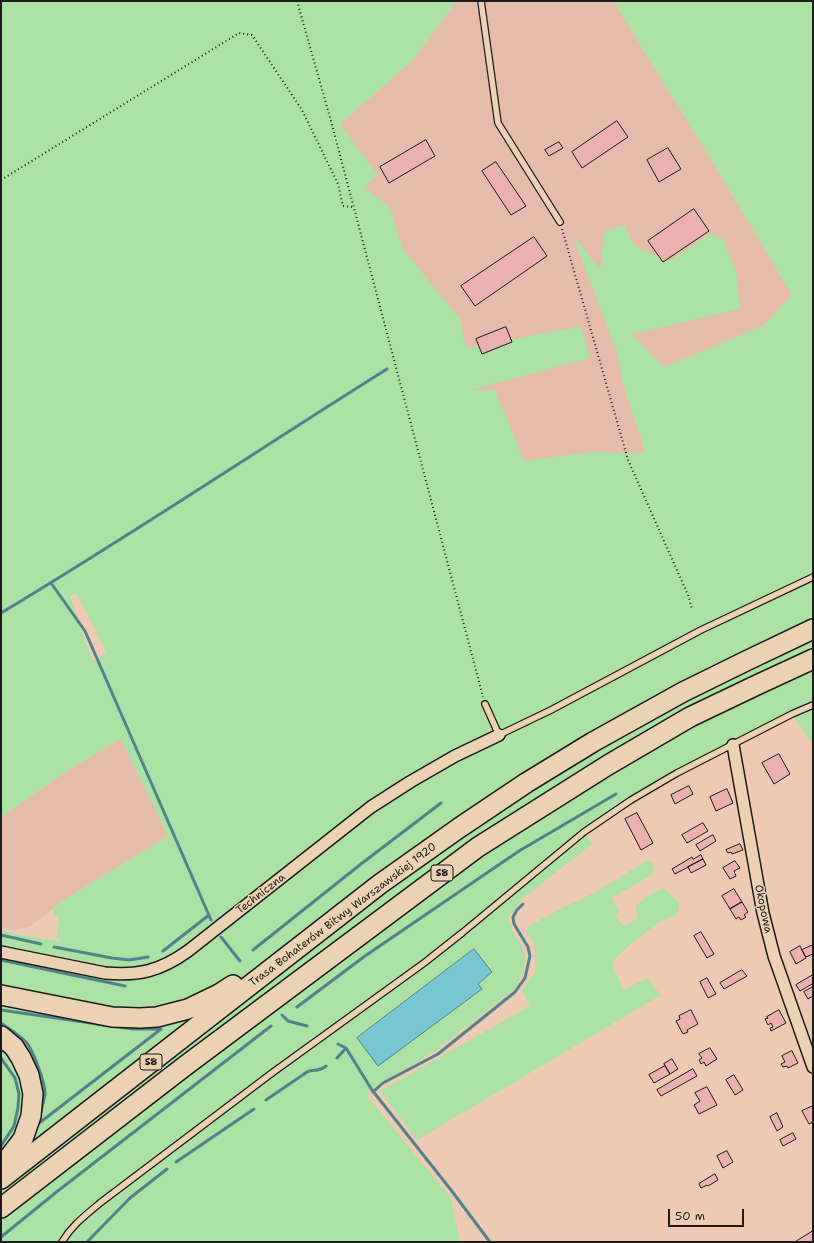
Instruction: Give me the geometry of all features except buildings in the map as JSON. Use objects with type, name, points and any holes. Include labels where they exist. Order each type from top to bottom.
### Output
[{"type":"highway","name":"Trasa Bohaterów Bitwy Warszawskiej 1920","points":[[1,1179],[301,944],[380,884],[459,828],[526,783],[593,742],[683,692],[813,629]]},
{"type":"highway","name":"S8","points":[[1,1208],[185,1066],[478,847],[542,805],[690,717],[813,659]]},
{"type":"highway","points":[[1,995],[112,1017],[157,1017],[188,1009],[220,994],[301,944]]},
{"type":"highway","points":[[1,1036],[14,1047],[21,1058],[29,1075],[33,1094],[31,1116],[23,1140],[1,1168]]},
{"type":"street","name":"Techniczna","points":[[1,952],[116,974],[151,971],[163,966],[193,947],[371,807],[455,756],[498,735]]},
{"type":"street","name":"Okopowa","points":[[733,745],[763,913],[772,948],[813,1067]]},
{"type":"lane","points":[[481,1],[498,123],[560,222]]},
{"type":"lane","points":[[485,704],[498,735],[551,710],[701,630],[813,577]]},
{"type":"lane","points":[[62,1242],[76,1223],[100,1203],[272,1073],[424,963],[584,832],[631,800],[670,777],[792,714],[813,705]]},
{"type":"path","points":[[297,1],[331,121],[485,704]]},
{"type":"path","points":[[1,180],[239,33],[252,34],[302,110],[338,184],[343,206],[353,207]]},
{"type":"path","points":[[560,222],[628,460],[688,595],[692,609]]},
{"type":"shaded area","points":[[457,1],[614,1],[792,295],[763,326],[623,384],[647,453],[447,533],[340,124],[413,60]]},
{"type":"shaded area","points":[[121,739],[168,836],[67,898],[29,927],[15,930],[1,928],[1,817],[70,769]]},
{"type":"green space","points":[[1,1],[457,1],[413,60],[340,124],[378,175],[364,187],[390,208],[403,249],[460,319],[466,348],[581,326],[590,358],[471,390],[495,390],[524,461],[591,452],[646,453],[623,384],[618,355],[572,234],[600,269],[605,231],[624,225],[635,246],[668,261],[710,234],[723,239],[736,270],[740,309],[632,334],[664,367],[763,326],[792,295],[614,1],[813,1],[813,742],[811,743],[792,714],[677,773],[584,832],[592,844],[521,900],[508,919],[512,931],[521,943],[526,957],[517,987],[435,1051],[367,1092],[369,1098],[451,1198],[460,1242],[1,1242],[1,931],[63,942],[56,939],[59,921],[52,909],[67,898],[168,836],[121,739],[70,769],[1,817]],"holes":[[[77,594],[106,652],[93,662],[70,596]]]},
{"type":"green space","points":[[648,860],[654,864],[652,875],[611,898],[619,910],[616,917],[624,926],[637,919],[636,905],[649,895],[665,888],[679,904],[678,914],[660,922],[633,942],[612,962],[623,990],[647,978],[661,995],[417,1140],[380,1091],[530,1006],[522,990],[535,972],[535,946],[526,931],[529,926],[594,893]]},
{"type":"water","points":[[474,949],[492,972],[478,984],[482,989],[378,1066],[357,1038]]},
{"type":"waterway","points":[[1,613],[146,523],[387,369]]},
{"type":"waterway","points":[[51,583],[85,631],[211,920]]},
{"type":"waterway","points":[[297,1007],[365,956],[519,851],[616,794]]},
{"type":"waterway","points":[[253,950],[361,864],[441,803]]},
{"type":"waterway","points":[[373,1092],[383,1083],[438,1054],[515,992],[525,978],[530,956],[528,947],[514,924],[513,917],[523,904]]},
{"type":"waterway","points":[[163,951],[209,915]]},
{"type":"waterway","points":[[1,935],[41,944]]},
{"type":"waterway","points":[[221,937],[240,961]]},
{"type":"waterway","points":[[54,947],[129,960],[148,957]]},
{"type":"waterway","points":[[1,960],[125,986]]},
{"type":"waterway","points":[[1,1010],[104,1025]]},
{"type":"waterway","points":[[282,1015],[288,1021],[307,1026]]},
{"type":"waterway","points":[[1,1023],[26,1042],[35,1059],[41,1074],[45,1094],[41,1112]]},
{"type":"waterway","points":[[38,1122],[38,1124],[161,1029],[133,1029],[111,1026]]},
{"type":"waterway","points":[[1,1237],[59,1190],[271,1026]]},
{"type":"waterway","points":[[338,1044],[346,1048],[372,1090],[490,1242]]},
{"type":"waterway","points":[[337,1058],[346,1048]]},
{"type":"waterway","points":[[1,1058],[15,1078],[19,1094],[14,1126],[1,1146]]},
{"type":"waterway","points":[[266,1100],[307,1072],[318,1070],[326,1066]]},
{"type":"waterway","points":[[176,1162],[254,1109]]},
{"type":"waterway","points":[[87,1242],[130,1198],[167,1169]]}]
